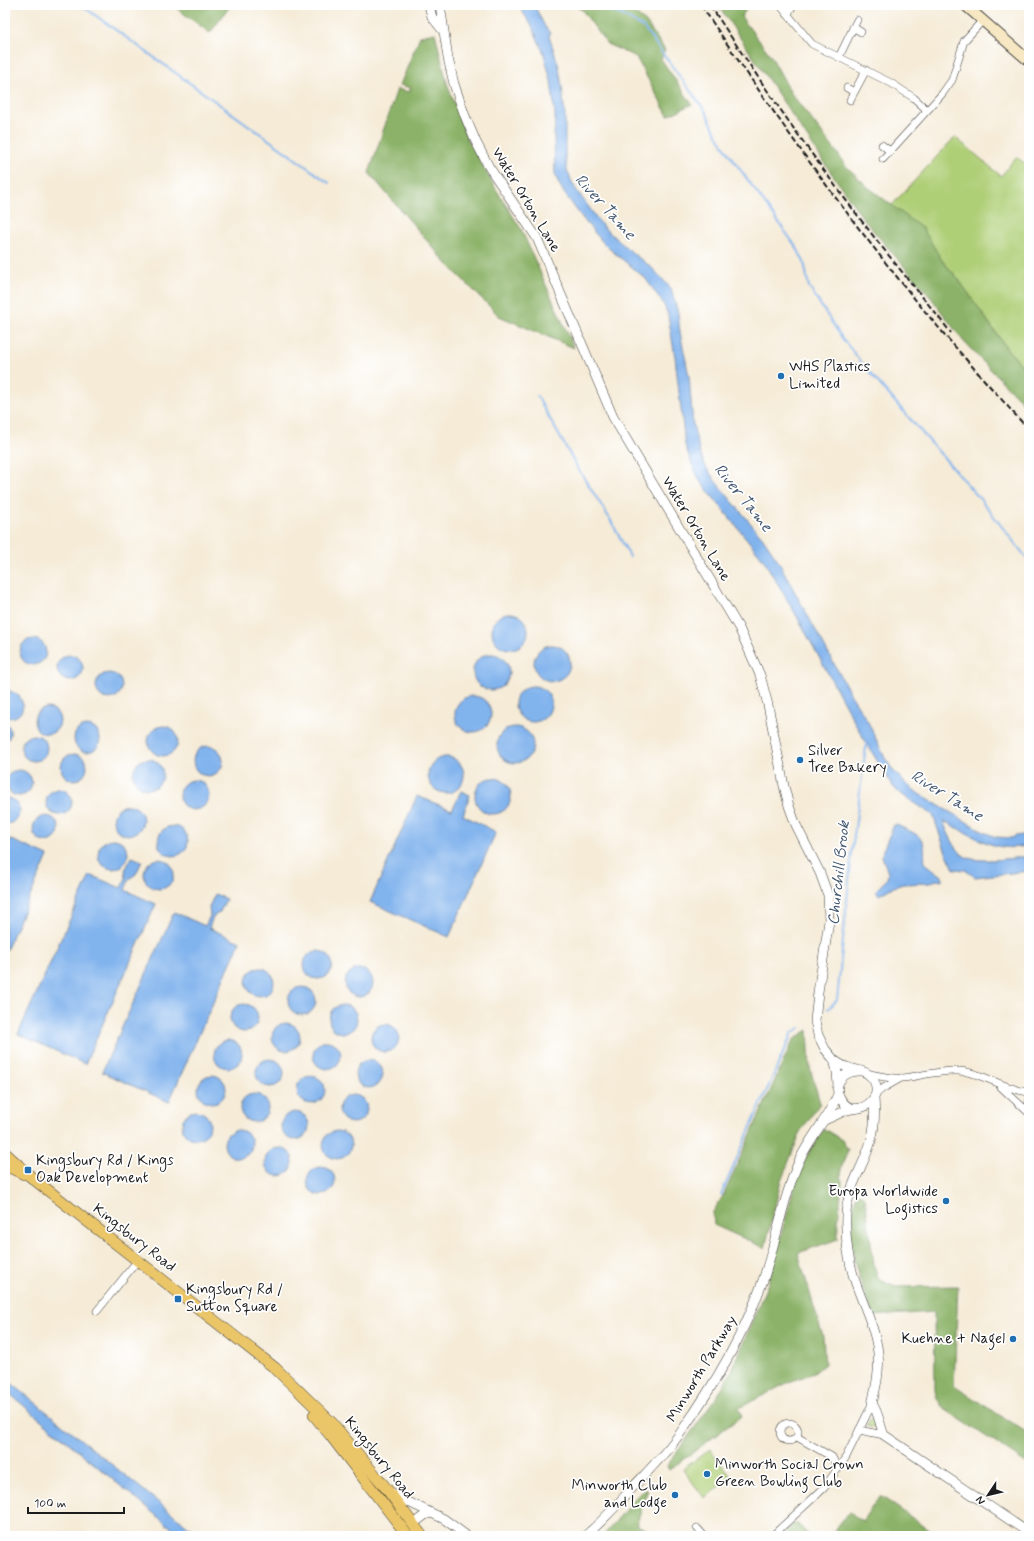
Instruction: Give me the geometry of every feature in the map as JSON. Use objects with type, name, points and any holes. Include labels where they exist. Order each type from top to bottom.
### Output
[{"type":"main road","points":[[965,5],[1029,61]]},
{"type":"main road","name":"Kingsbury Road","points":[[5,1153],[32,1177],[275,1368],[332,1423],[386,1488],[422,1536]]},
{"type":"main road","name":"Kingsbury Road","points":[[5,1162],[10,1168],[32,1177]]},
{"type":"main road","name":"Kingsbury Road","points":[[275,1368],[331,1436],[408,1536]]},
{"type":"main road","points":[[332,1423],[347,1448],[391,1504],[387,1509],[404,1512]]},
{"type":"main road","points":[[413,1524],[412,1529],[415,1536]]},
{"type":"street","name":"Water Orton Lane","points":[[428,5],[432,17],[444,33]]},
{"type":"street","name":"Water Orton Lane","points":[[440,5],[454,84],[476,142],[489,167],[537,238],[613,417],[739,628],[760,675],[768,705],[789,806],[796,825],[820,873],[828,895],[829,921],[815,1021],[818,1035],[825,1049],[834,1060],[846,1067],[864,1072]]},
{"type":"street","points":[[780,5],[812,44],[891,83],[914,98],[927,110]]},
{"type":"street","points":[[787,14],[794,5]]},
{"type":"street","points":[[839,57],[856,20]]},
{"type":"street","points":[[883,159],[942,94],[952,80],[964,41],[982,21]]},
{"type":"street","points":[[853,28],[861,32]]},
{"type":"street","points":[[850,100],[866,70]]},
{"type":"street","points":[[847,88],[854,92]]},
{"type":"street","points":[[882,145],[890,151]]},
{"type":"street","name":"Water Orton Lane","points":[[834,1060],[837,1072],[838,1089]]},
{"type":"street","points":[[874,1120],[868,1112],[848,1106],[842,1102],[838,1089],[840,1079],[845,1074],[853,1071],[878,1076],[901,1078],[939,1071],[959,1071],[978,1075],[1022,1092],[1029,1092]]},
{"type":"street","points":[[772,1536],[824,1488],[838,1469],[846,1457],[872,1404],[878,1379],[878,1354],[870,1320],[848,1257],[846,1214],[851,1189],[872,1138],[876,1086],[872,1078],[864,1072]]},
{"type":"street","points":[[822,1122],[840,1113],[869,1104],[882,1089],[901,1078]]},
{"type":"street","points":[[998,1084],[1029,1112]]},
{"type":"street","name":"Minworth Parkway","points":[[585,1536],[607,1516],[646,1474],[681,1432],[738,1340],[761,1286],[788,1192],[800,1160],[811,1139],[830,1110],[838,1089]]},
{"type":"street","points":[[1029,1101],[1029,1112]]},
{"type":"street","points":[[97,1311],[138,1260]]},
{"type":"street","points":[[872,1404],[876,1409],[877,1417],[884,1436]]},
{"type":"street","points":[[859,1430],[884,1436],[1029,1533]]},
{"type":"street","points":[[796,1437],[832,1457],[846,1457]]},
{"type":"street","points":[[832,1457],[838,1469]]},
{"type":"street","points":[[386,1488],[400,1498],[444,1520],[467,1536]]},
{"type":"street","points":[[413,1524],[425,1515],[431,1513]]},
{"type":"street","points":[[697,1528],[704,1536]]},
{"type":"green space","points":[[172,5],[231,5],[210,33]]},
{"type":"green space","points":[[574,5],[614,5],[627,8],[646,22],[665,50],[661,59],[692,104],[668,116],[636,57],[607,44],[582,10]]},
{"type":"green space","points":[[718,5],[742,5],[746,10],[741,17],[771,56],[791,93],[845,165],[868,187],[923,229],[943,262],[956,276],[1008,350],[1029,373],[1029,409],[964,342],[932,299],[865,221]]},
{"type":"green space","points":[[435,33],[447,83],[466,137],[521,229],[574,348],[499,316],[447,264],[369,173],[397,89],[409,92],[411,88],[400,85],[420,36]]},
{"type":"green space","points":[[955,137],[1001,176],[1016,157],[1029,166],[1029,373],[1008,350],[956,276],[892,205]]},
{"type":"green space","points":[[808,1030],[810,1068],[820,1103],[801,1131],[781,1181],[765,1248],[714,1225],[713,1212],[724,1194],[793,1040]]},
{"type":"green space","points":[[824,1129],[842,1140],[848,1150],[841,1169],[842,1185],[838,1221],[838,1239],[798,1253],[823,1337],[825,1364],[814,1373],[789,1382],[739,1408],[742,1416],[669,1470],[667,1466],[718,1395],[732,1370],[768,1283],[796,1180],[804,1160]]},
{"type":"green space","points":[[857,1192],[865,1197],[874,1265],[878,1277],[895,1287],[958,1286],[954,1386],[1029,1434],[1029,1465],[943,1408],[936,1396],[935,1390],[934,1312],[873,1316],[857,1270],[850,1234],[852,1210]]},
{"type":"green space","points":[[872,1416],[877,1426],[875,1428],[866,1426]]},
{"type":"green space","name":"Minworth Social Crown Green Bowling Club","points":[[710,1449],[732,1478],[704,1498],[683,1469]]},
{"type":"green space","points":[[648,1489],[636,1525],[662,1536],[603,1536],[640,1493]]},
{"type":"green space","points":[[880,1496],[938,1536],[830,1536],[849,1512],[862,1521]]},
{"type":"green space","points":[[796,1522],[810,1536],[781,1536]]},
{"type":"water","points":[[518,5],[533,5],[550,33],[549,36],[559,67],[562,86],[567,170],[575,188],[603,227],[651,267],[667,284],[672,292],[678,313],[680,332],[689,376],[693,425],[700,453],[706,467],[716,482],[763,538],[777,559],[851,695],[867,720],[885,758],[892,769],[904,782],[919,794],[984,832],[996,837],[1012,838],[1015,836],[1029,834],[1029,845],[1005,847],[984,842],[943,821],[954,845],[964,856],[978,860],[986,860],[1029,856],[1029,871],[975,877],[965,870],[954,869],[945,850],[933,815],[898,792],[891,784],[860,732],[795,613],[763,559],[700,481],[685,445],[675,357],[668,315],[663,303],[645,278],[606,246],[584,220],[564,193],[558,182],[555,174],[555,115],[551,81],[544,54],[532,26]]},
{"type":"water","points":[[510,613],[520,616],[525,621],[528,631],[525,641],[520,646],[510,649],[500,646],[495,641],[492,631],[495,621],[500,616]]},
{"type":"water","points":[[33,639],[42,643],[46,652],[42,661],[33,665],[24,661],[20,652],[24,643]]},
{"type":"water","points":[[552,645],[562,648],[567,653],[570,663],[567,673],[562,678],[552,681],[542,678],[537,673],[534,663],[537,653],[542,648]]},
{"type":"water","points":[[491,654],[501,657],[506,662],[509,672],[506,682],[501,687],[491,690],[481,687],[476,682],[473,672],[476,662],[481,657]]},
{"type":"water","points":[[70,655],[79,659],[83,668],[79,677],[70,681],[61,677],[57,668],[61,659]]},
{"type":"water","points":[[109,673],[118,677],[122,686],[118,695],[109,699],[100,695],[96,686],[100,677]]},
{"type":"water","points":[[533,686],[543,689],[548,694],[551,704],[548,714],[543,719],[533,722],[523,719],[518,714],[515,704],[518,694],[523,689]]},
{"type":"water","points":[[10,691],[19,695],[23,704],[22,711],[12,718],[5,717],[5,692]]},
{"type":"water","points":[[473,696],[483,699],[488,704],[491,714],[488,724],[483,729],[473,732],[463,729],[458,724],[455,714],[458,704],[463,699]]},
{"type":"water","points":[[47,708],[56,712],[60,721],[56,730],[47,734],[38,730],[34,721],[38,712]]},
{"type":"water","points":[[5,721],[10,729],[10,735],[5,743]]},
{"type":"water","points":[[87,726],[96,730],[100,739],[96,748],[87,752],[78,748],[74,739],[78,730]]},
{"type":"water","points":[[163,726],[174,730],[178,741],[174,752],[163,756],[152,752],[148,741],[152,730]]},
{"type":"water","points":[[515,727],[525,730],[530,735],[533,745],[530,755],[525,760],[515,763],[505,760],[500,755],[497,745],[500,735],[505,730]]},
{"type":"water","points":[[34,735],[43,739],[47,748],[43,757],[34,761],[25,757],[21,748],[25,739]]},
{"type":"water","points":[[208,746],[219,750],[223,761],[219,772],[208,776],[197,772],[193,761],[197,750]]},
{"type":"water","points":[[74,754],[83,758],[87,767],[83,776],[74,780],[65,776],[61,767],[65,758]]},
{"type":"water","points":[[446,757],[456,760],[461,765],[464,775],[461,785],[456,790],[446,793],[436,790],[431,785],[428,775],[431,765],[436,760]]},
{"type":"water","points":[[148,759],[159,763],[163,774],[159,785],[148,789],[137,785],[133,774],[137,763]]},
{"type":"water","points":[[19,770],[28,774],[32,783],[28,792],[19,796],[10,792],[6,783],[10,774]]},
{"type":"water","points":[[493,778],[503,781],[508,786],[511,796],[508,806],[503,811],[493,814],[483,811],[478,806],[475,796],[478,786],[483,781]]},
{"type":"water","points":[[194,780],[205,784],[209,795],[205,806],[194,810],[183,806],[179,795],[183,784]]},
{"type":"water","points":[[59,789],[68,793],[72,802],[68,811],[59,815],[50,811],[46,802],[50,793]]},
{"type":"water","points":[[461,791],[470,795],[463,815],[496,832],[449,937],[370,902],[417,796],[452,810]]},
{"type":"water","points":[[6,797],[15,801],[20,809],[16,820],[5,824]]},
{"type":"water","points":[[128,805],[139,809],[143,820],[139,831],[128,835],[117,831],[113,820],[117,809]]},
{"type":"water","points":[[46,816],[55,820],[59,829],[55,838],[46,842],[37,838],[33,829],[37,820]]},
{"type":"water","points":[[894,825],[897,825],[921,838],[924,846],[925,863],[942,876],[942,881],[936,880],[930,883],[903,884],[891,888],[879,895],[876,890],[887,879],[888,873],[882,856],[883,850]]},
{"type":"water","points":[[173,826],[184,830],[188,841],[184,852],[173,856],[162,852],[158,841],[162,830]]},
{"type":"water","points":[[5,837],[48,856],[5,953]]},
{"type":"water","points":[[113,839],[124,843],[128,854],[124,865],[113,869],[102,865],[98,854],[102,843]]},
{"type":"water","points":[[132,857],[142,861],[136,874],[129,879],[125,890],[156,904],[85,1064],[18,1034],[90,875],[121,888],[126,878],[125,870]]},
{"type":"water","points":[[159,859],[170,863],[174,874],[170,885],[159,889],[148,885],[144,874],[148,863]]},
{"type":"water","points":[[215,894],[226,899],[220,912],[213,917],[209,928],[240,942],[169,1102],[102,1072],[174,912],[205,926],[210,916],[209,907]]},
{"type":"water","points":[[318,951],[324,952],[328,955],[331,959],[331,971],[328,975],[324,978],[318,979],[312,978],[308,975],[305,971],[304,965],[305,959],[308,955],[312,952]]},
{"type":"water","points":[[260,968],[266,969],[270,972],[273,976],[273,988],[270,992],[266,995],[260,996],[254,995],[250,992],[247,988],[246,982],[247,976],[250,972],[254,969]]},
{"type":"water","points":[[359,969],[365,970],[369,973],[372,977],[372,989],[369,993],[365,996],[359,997],[353,996],[349,993],[346,989],[345,983],[346,977],[349,973],[353,970]]},
{"type":"water","points":[[302,987],[308,988],[312,991],[315,995],[315,1007],[312,1011],[308,1014],[302,1015],[296,1014],[292,1011],[289,1007],[288,1001],[289,995],[292,991],[296,988]]},
{"type":"water","points":[[244,1004],[250,1005],[254,1008],[257,1012],[257,1024],[254,1028],[250,1031],[244,1032],[238,1031],[234,1028],[231,1024],[230,1018],[231,1012],[234,1008],[238,1005]]},
{"type":"water","points":[[343,1005],[349,1006],[353,1009],[356,1013],[356,1025],[353,1029],[349,1032],[343,1033],[337,1032],[333,1029],[330,1025],[329,1019],[330,1013],[333,1009],[337,1006]]},
{"type":"water","points":[[286,1023],[292,1024],[296,1027],[299,1031],[299,1043],[296,1047],[292,1050],[286,1051],[280,1050],[276,1047],[273,1043],[272,1037],[273,1031],[276,1027],[280,1024]]},
{"type":"water","points":[[385,1024],[391,1025],[395,1028],[398,1032],[398,1044],[395,1048],[391,1051],[385,1052],[379,1051],[375,1048],[372,1044],[371,1038],[372,1032],[375,1028],[379,1025]]},
{"type":"water","points":[[228,1040],[234,1041],[238,1044],[241,1048],[241,1060],[238,1064],[234,1067],[228,1068],[222,1067],[218,1064],[215,1060],[214,1054],[215,1048],[218,1044],[222,1041]]},
{"type":"water","points":[[327,1041],[333,1042],[337,1045],[340,1049],[340,1061],[337,1065],[333,1068],[327,1069],[321,1068],[317,1065],[314,1061],[313,1055],[314,1049],[317,1045],[321,1042]]},
{"type":"water","points":[[270,1059],[276,1060],[280,1063],[283,1067],[283,1079],[280,1083],[276,1086],[270,1087],[264,1086],[260,1083],[257,1079],[256,1073],[257,1067],[260,1063],[264,1060]]},
{"type":"water","points":[[369,1060],[375,1061],[379,1064],[382,1068],[382,1080],[379,1084],[375,1087],[369,1088],[363,1087],[359,1084],[356,1080],[355,1074],[356,1068],[359,1064],[363,1061]]},
{"type":"water","points":[[212,1075],[218,1076],[222,1079],[225,1083],[225,1095],[222,1099],[218,1102],[212,1103],[206,1102],[202,1099],[199,1095],[198,1089],[199,1083],[202,1079],[206,1076]]},
{"type":"water","points":[[311,1076],[317,1077],[321,1080],[324,1084],[324,1096],[321,1100],[317,1103],[311,1104],[305,1103],[301,1100],[298,1096],[297,1090],[298,1084],[301,1080],[305,1077]]},
{"type":"water","points":[[254,1094],[260,1095],[264,1098],[267,1102],[267,1114],[264,1118],[260,1121],[254,1122],[248,1121],[244,1118],[241,1114],[240,1108],[241,1102],[244,1098],[248,1095]]},
{"type":"water","points":[[353,1095],[359,1096],[363,1099],[366,1103],[366,1115],[363,1119],[359,1122],[353,1123],[347,1122],[343,1119],[340,1115],[339,1109],[340,1103],[343,1099],[347,1096]]},
{"type":"water","points":[[196,1111],[202,1112],[206,1115],[209,1119],[209,1131],[206,1135],[202,1138],[196,1139],[190,1138],[186,1135],[183,1131],[182,1125],[183,1119],[186,1115],[190,1112]]},
{"type":"water","points":[[295,1112],[301,1113],[305,1116],[308,1120],[308,1132],[305,1136],[301,1139],[295,1140],[289,1139],[285,1136],[282,1132],[281,1126],[282,1120],[285,1116],[289,1113]]},
{"type":"water","points":[[238,1130],[244,1131],[248,1134],[251,1138],[251,1150],[248,1154],[244,1157],[238,1158],[232,1157],[228,1154],[225,1150],[224,1144],[225,1138],[228,1134],[232,1131]]},
{"type":"water","points":[[337,1131],[343,1132],[347,1135],[350,1139],[350,1151],[347,1155],[343,1158],[337,1159],[331,1158],[327,1155],[324,1151],[323,1145],[324,1139],[327,1135],[331,1132]]},
{"type":"water","points":[[279,1148],[285,1149],[289,1152],[292,1156],[292,1168],[289,1172],[285,1175],[279,1176],[273,1175],[269,1172],[266,1168],[265,1162],[266,1156],[269,1152],[273,1149]]},
{"type":"water","points":[[321,1167],[327,1168],[331,1171],[334,1175],[334,1187],[331,1191],[327,1194],[321,1195],[315,1194],[311,1191],[308,1187],[307,1181],[308,1175],[311,1171],[315,1168]]},
{"type":"water","points":[[5,1378],[200,1536],[181,1536],[5,1390]]},
{"type":"waterway","points":[[81,5],[329,183]]},
{"type":"waterway","points":[[595,5],[622,15],[644,28],[706,112],[716,133],[729,154],[797,248],[804,262],[809,287],[842,338],[869,372],[980,499],[1029,561]]},
{"type":"waterway","points":[[537,396],[577,467],[610,519],[630,557]]},
{"type":"waterway","name":"Churchill Brook","points":[[828,1009],[837,1000],[852,851],[867,739]]},
{"type":"waterway","name":"Churchill Brook","points":[[721,1195],[792,1033],[800,1028]]},
{"type":"railway","points":[[701,5],[796,143],[871,244],[945,336],[1029,430]]},
{"type":"railway","points":[[710,5],[801,138],[869,231],[951,333]]},
{"type":"place","name":"WHS Plastics Limited","points":[[781,376]]},
{"type":"place","name":"Silver Tree Bakery","points":[[800,760]]},
{"type":"place","name":"Kingsbury Rd / Kings Oak Development","points":[[28,1170]]},
{"type":"place","name":"Europa Worldwide Logistics","points":[[946,1201]]},
{"type":"place","name":"Kingsbury Rd / Sutton Square","points":[[178,1299]]},
{"type":"place","name":"Kuehne + Nagel","points":[[1013,1339]]},
{"type":"place","name":"Minworth Social Crown Green Bowling Club","points":[[707,1474]]},
{"type":"place","name":"Minworth Club and Lodge","points":[[675,1495]]},
{"type":"water label","name":"River Tame","points":[[605,207]]},
{"type":"water label","name":"River Tame","points":[[743,498]]},
{"type":"water label","name":"River Tame","points":[[947,796]]}]
